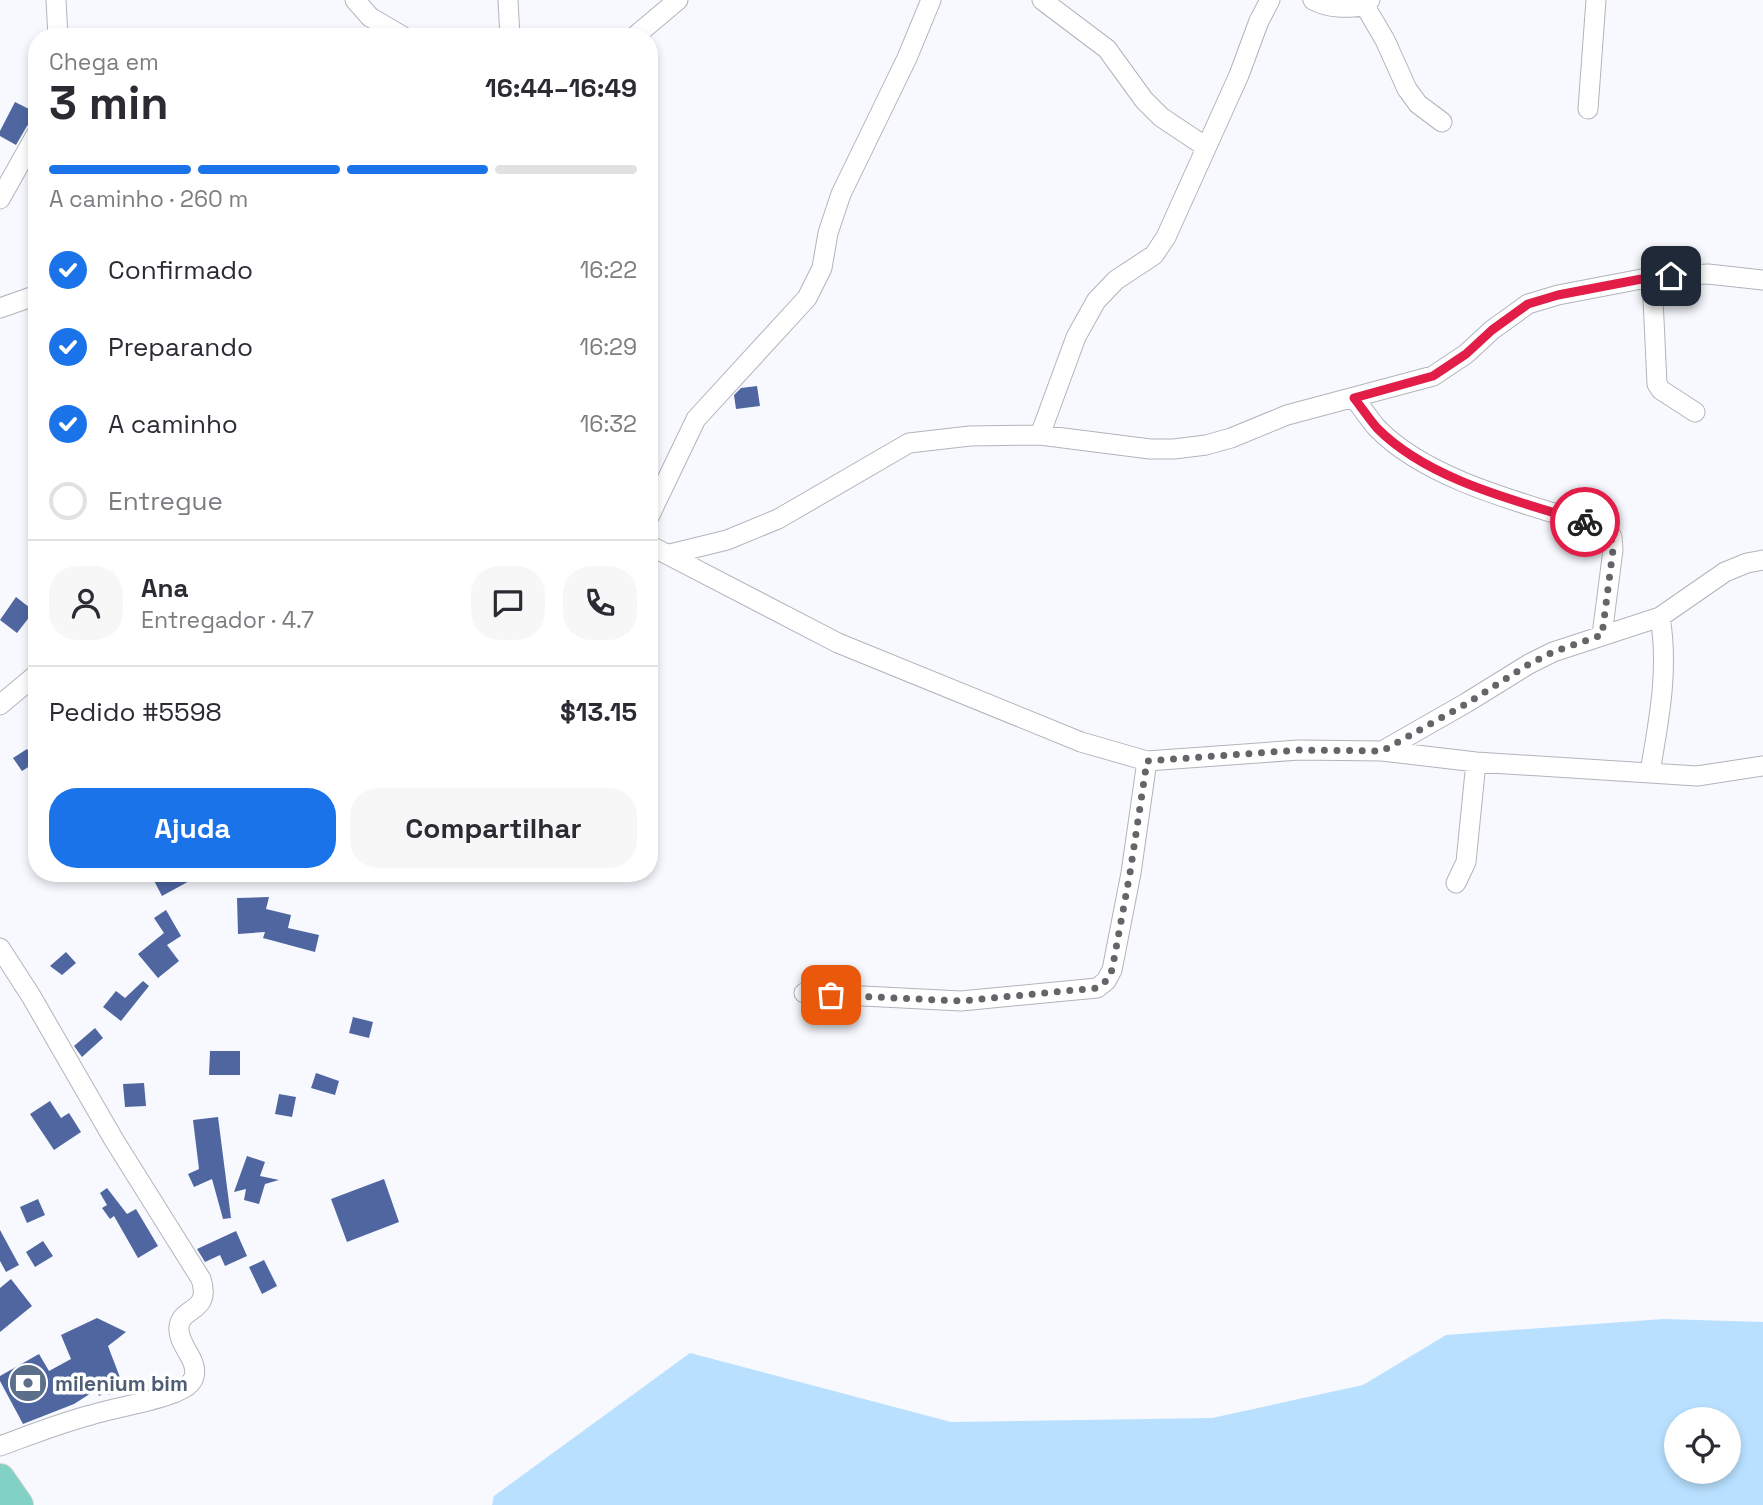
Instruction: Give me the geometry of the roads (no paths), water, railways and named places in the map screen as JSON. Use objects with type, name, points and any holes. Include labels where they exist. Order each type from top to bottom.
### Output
[{"type":"main road","points":[[0,1479],[18,1505]]},
{"type":"street","points":[[56,0],[58,28]]},
{"type":"street","points":[[355,0],[370,17],[389,28]]},
{"type":"street","points":[[508,0],[510,28]]},
{"type":"street","points":[[645,28],[678,0]]},
{"type":"street","points":[[1042,0],[1107,49],[1144,100],[1161,117],[1206,147]]},
{"type":"street","points":[[1040,435],[1076,337],[1097,302],[1116,280],[1154,255],[1166,237],[1270,0]]},
{"type":"street","points":[[1313,0],[1322,5],[1341,8],[1367,3],[1407,89],[1418,104],[1442,122]]},
{"type":"street","points":[[1588,109],[1596,0]]},
{"type":"street","points":[[658,498],[696,419],[807,298],[822,268],[828,233],[841,194],[932,1]]},
{"type":"street","points":[[0,199],[28,149]]},
{"type":"street","points":[[670,554],[727,540],[778,519],[909,443],[970,436],[1040,435],[1150,449],[1174,449],[1231,438],[1287,415],[1433,376],[1466,354],[1492,330],[1528,304],[1558,295],[1652,277],[1708,274],[1763,280]]},
{"type":"street","points":[[1652,277],[1657,384],[1661,390],[1695,412]]},
{"type":"street","points":[[0,308],[28,298]]},
{"type":"street","points":[[1354,398],[1377,428],[1398,445],[1456,479],[1606,529],[1612,537],[1613,550],[1602,635]]},
{"type":"street","points":[[658,549],[838,643],[1081,742],[1147,761],[1299,750],[1382,751],[1476,762],[1697,776],[1763,766]]},
{"type":"street","points":[[1382,751],[1466,704],[1529,664],[1553,652],[1660,617],[1725,572],[1763,560]]},
{"type":"street","points":[[1650,772],[1665,658],[1660,617]]},
{"type":"street","points":[[0,705],[28,682]]},
{"type":"street","points":[[804,993],[961,1001],[1097,988],[1106,981],[1112,970],[1147,761]]},
{"type":"street","points":[[1457,883],[1466,862],[1476,762]]},
{"type":"street","points":[[0,948],[32,996],[114,1140],[201,1279],[204,1297],[198,1307],[180,1320],[178,1330],[195,1368],[194,1379],[188,1386],[171,1394],[89,1415],[0,1446]]},
{"type":"water","points":[[1663,1319],[1763,1322],[1763,1505],[492,1505],[494,1496],[690,1353],[951,1422],[1212,1418],[1363,1385],[1446,1335]]},
{"type":"place","name":"milenium bim","points":[[28,1383]]}]
